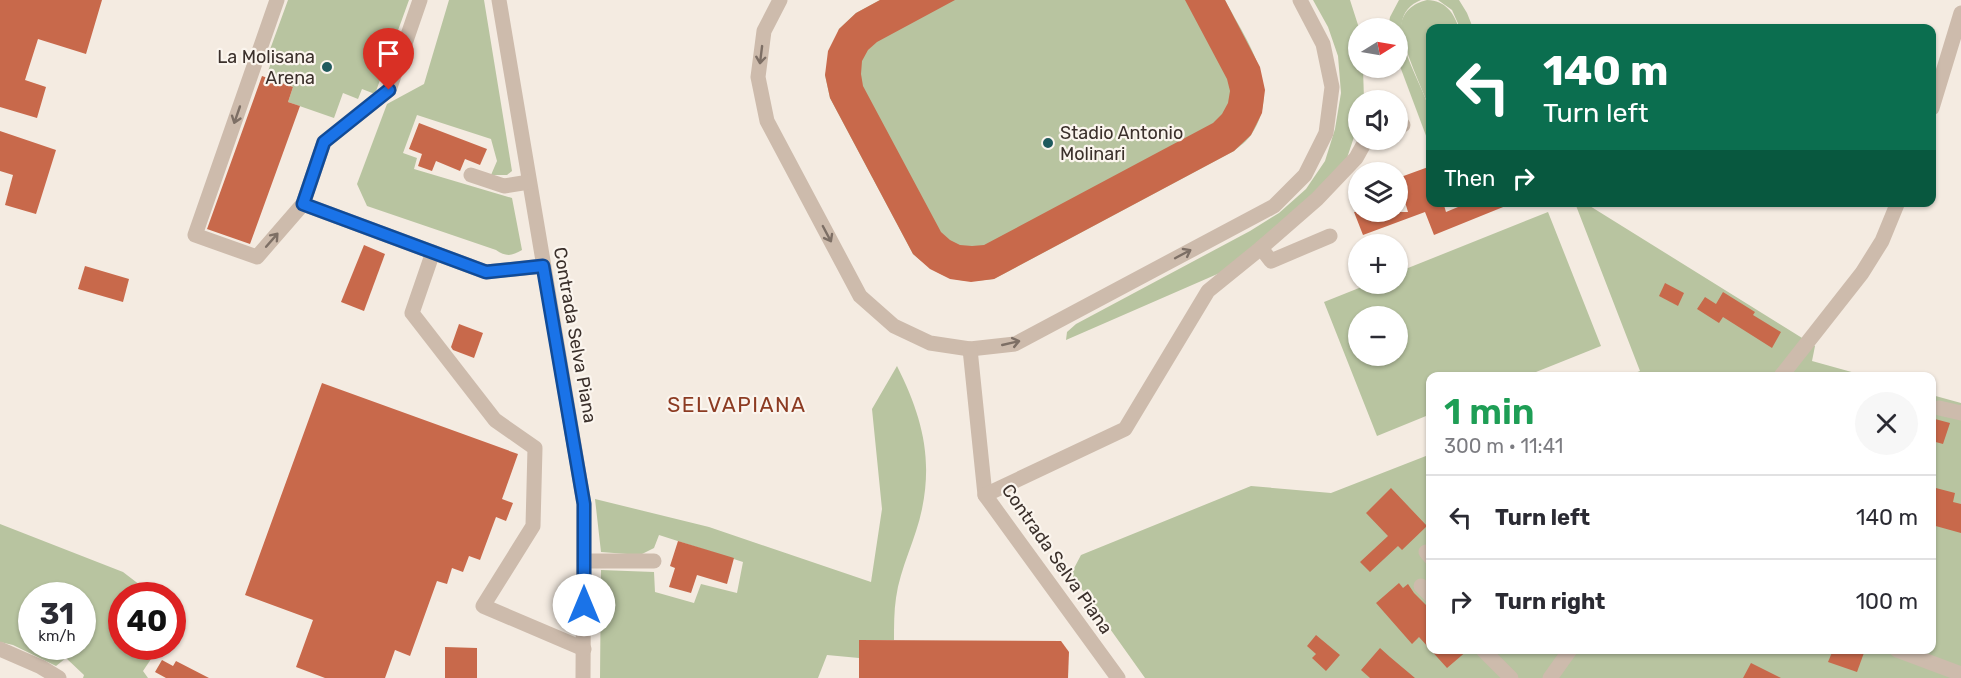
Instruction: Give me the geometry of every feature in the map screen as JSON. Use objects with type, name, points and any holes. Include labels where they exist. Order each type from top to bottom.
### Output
[{"type":"street","points":[[277,0],[195,235],[257,257],[303,204],[324,142],[389,90],[420,0]]},
{"type":"street","name":"Contrada Selva Piana","points":[[499,0],[584,504],[583,678]]},
{"type":"street","points":[[780,0],[764,31],[758,77],[767,120],[860,296],[894,326],[930,343],[970,349],[1015,344],[1274,206],[1305,175],[1326,133],[1332,87],[1323,44],[1300,0]]},
{"type":"street","points":[[1936,95],[1961,13]]},
{"type":"street","points":[[985,495],[1125,429],[1208,291],[1317,199],[1356,158],[1360,150]]},
{"type":"street","points":[[471,175],[504,186],[529,182]]},
{"type":"street","points":[[303,204],[486,272],[543,266]]},
{"type":"street","points":[[1784,372],[1862,273],[1882,241],[1896,207]]},
{"type":"street","points":[[1261,248],[1271,261],[1330,236]]},
{"type":"street","points":[[434,252],[412,314],[495,420],[535,448],[533,526],[483,606],[584,649]]},
{"type":"street","name":"Contrada Selva Piana","points":[[970,349],[985,495],[1118,678]]},
{"type":"street","points":[[1939,408],[1961,413]]},
{"type":"street","points":[[584,561],[654,561]]},
{"type":"street","points":[[0,649],[41,667],[58,678]]},
{"type":"street","points":[[1487,654],[1511,678]]},
{"type":"street","points":[[1550,678],[1567,654]]},
{"type":"street","points":[[1908,654],[1961,674]]},
{"type":"green space","name":"La Molisana Arena","points":[[288,0],[409,0],[375,94],[362,89],[358,99],[343,93],[334,118],[288,102],[293,87],[266,77],[273,57],[268,55]]},
{"type":"green space","points":[[449,0],[484,0],[512,171],[507,175],[491,175],[497,161],[491,139],[417,115],[403,153],[417,158],[414,169],[512,198],[522,250],[512,254],[506,255],[367,206],[357,184],[387,104],[424,84]]},
{"type":"green space","name":"Stadio Antonio Molinari","points":[[880,0],[1225,0],[1258,66],[1263,83],[1264,100],[1260,117],[1249,137],[1234,151],[994,279],[969,281],[950,278],[913,254],[830,98],[825,75],[839,29],[856,13]]},
{"type":"green space","points":[[1313,0],[1350,0],[1356,18],[1348,18],[1348,78],[1363,78],[1364,90],[1348,90],[1350,150],[1345,164],[1310,201],[1222,272],[1066,340],[1067,332],[1076,324],[1250,231],[1279,213],[1306,189],[1325,161],[1335,129],[1341,93],[1338,56],[1328,27]]},
{"type":"green space","points":[[1399,0],[1421,0],[1408,9],[1404,18],[1390,18]]},
{"type":"green space","points":[[1427,0],[1434,1],[1448,8],[1457,24],[1426,24],[1426,100],[1408,54],[1408,18],[1403,18],[1409,10]]},
{"type":"green space","points":[[1438,0],[1459,0],[1471,24],[1458,24],[1452,10]]},
{"type":"green space","points":[[1408,58],[1426,101],[1426,136],[1404,78],[1408,78]]},
{"type":"green space","points":[[1577,207],[1591,207],[1815,346],[1812,361],[1852,372],[1637,372],[1640,371]]},
{"type":"green space","points":[[1548,212],[1601,346],[1536,372],[1426,372],[1426,416],[1377,436],[1349,366],[1408,366],[1408,306],[1348,306],[1348,363],[1324,302],[1348,292],[1408,294],[1408,268]]},
{"type":"green space","points":[[897,366],[913,401],[923,436],[926,471],[922,509],[898,587],[894,640],[859,640],[859,658],[827,655],[818,678],[600,678],[601,570],[654,572],[655,592],[694,603],[701,584],[737,593],[743,562],[659,535],[654,548],[640,555],[601,552],[595,499],[709,527],[871,582],[882,509],[872,409]]},
{"type":"green space","points":[[1936,396],[1961,403],[1961,678],[1145,678],[1071,574],[1081,555],[1251,486],[1331,493],[1426,456],[1426,654],[1936,654]]},
{"type":"green space","points":[[0,524],[123,572],[136,582],[108,582],[108,660],[150,660],[143,671],[148,678],[83,678],[84,675],[68,660],[96,660],[96,582],[18,582],[18,647],[0,642]]},
{"type":"green space","points":[[44,660],[64,660],[56,666]]},
{"type":"building","points":[[0,0],[102,0],[86,54],[38,39],[25,80],[46,87],[37,118],[0,107]]},
{"type":"building","points":[[880,0],[955,0],[877,42],[868,50],[862,61],[861,74],[863,86],[941,232],[960,245],[984,245],[1213,123],[1222,114],[1228,103],[1230,91],[1227,79],[1185,0],[1225,0],[1260,67],[1265,90],[1262,113],[1251,135],[1234,151],[994,279],[971,282],[950,279],[930,269],[913,254],[830,98],[825,75],[828,51],[839,29],[856,13]]},
{"type":"building","points":[[262,76],[293,87],[288,102],[300,106],[250,244],[207,229]]},
{"type":"building","points":[[419,123],[487,149],[480,165],[465,159],[460,171],[436,161],[432,171],[418,166],[422,154],[409,149]]},
{"type":"building","points":[[0,131],[56,150],[36,214],[5,205],[13,175],[0,171]]},
{"type":"building","points":[[1426,168],[1426,207],[1444,207],[1446,212],[1458,207],[1503,207],[1434,235],[1425,212],[1408,218],[1408,174]]},
{"type":"building","points":[[1358,222],[1398,222],[1366,234],[1363,234]]},
{"type":"building","points":[[364,245],[385,254],[364,311],[341,302]]},
{"type":"building","points":[[85,266],[129,279],[123,302],[78,289]]},
{"type":"building","points":[[1665,283],[1684,293],[1678,306],[1659,296]]},
{"type":"building","points":[[1723,292],[1755,312],[1753,315],[1781,332],[1772,348],[1723,317],[1719,323],[1697,309],[1705,297],[1716,304]]},
{"type":"building","points":[[459,324],[483,333],[474,358],[453,350],[451,347]]},
{"type":"building","points":[[322,383],[518,454],[502,499],[513,503],[506,521],[496,517],[480,560],[469,556],[463,572],[452,568],[447,584],[437,581],[410,656],[395,650],[385,678],[325,678],[296,667],[313,620],[245,595]]},
{"type":"building","points":[[1936,419],[1950,423],[1943,444],[1936,442]]},
{"type":"building","points":[[1391,488],[1426,527],[1402,550],[1398,546],[1370,572],[1360,562],[1388,536],[1366,513]]},
{"type":"building","points":[[1936,488],[1955,493],[1953,502],[1961,504],[1961,533],[1936,526]]},
{"type":"building","points":[[678,541],[734,558],[727,584],[697,575],[691,593],[669,587],[675,568],[670,566]]},
{"type":"building","points":[[1399,583],[1403,588],[1408,584],[1426,605],[1426,645],[1419,637],[1412,644],[1376,603]]},
{"type":"building","points":[[1316,635],[1340,655],[1326,671],[1312,658],[1316,654],[1307,646]]},
{"type":"building","points":[[859,640],[1061,641],[1069,652],[1068,678],[859,678]]},
{"type":"building","points":[[445,647],[477,648],[477,678],[445,678]]},
{"type":"building","points":[[1380,648],[1415,678],[1370,678],[1361,670]]},
{"type":"building","points":[[1434,654],[1463,654],[1447,668]]},
{"type":"building","points":[[1831,654],[1864,654],[1857,672],[1828,662]]},
{"type":"building","points":[[162,660],[173,666],[176,661],[209,678],[166,678],[155,672]]},
{"type":"building","points":[[1751,663],[1781,678],[1743,678]]},
{"type":"place","name":"La Molisana Arena","points":[[327,67]]},
{"type":"place","name":"Stadio Antonio Molinari","points":[[1048,143]]},
{"type":"district","name":"SELVAPIANA","points":[[737,405]]},
{"type":"route","points":[[389,90],[324,142],[303,204],[486,272],[543,266],[584,504],[584,605]]}]
